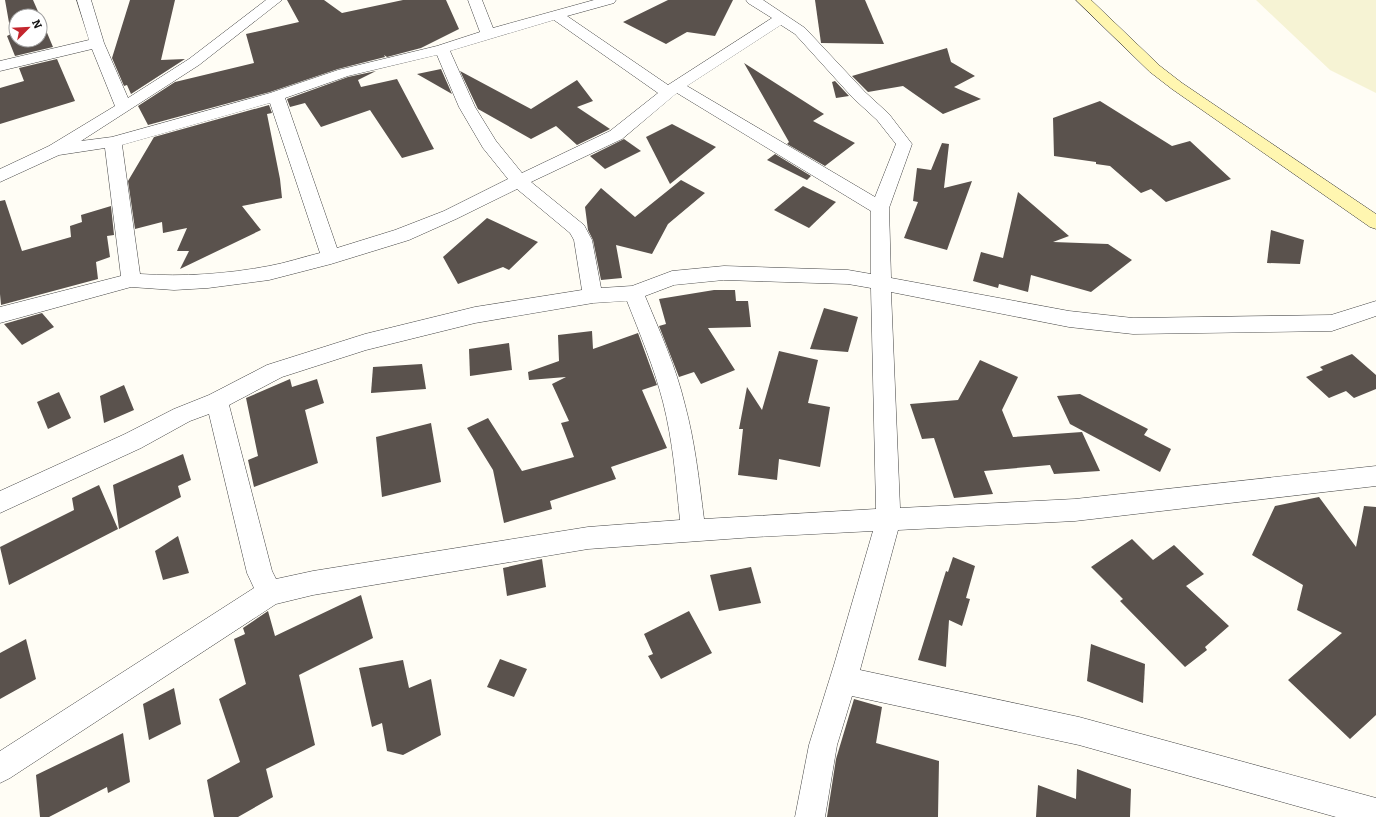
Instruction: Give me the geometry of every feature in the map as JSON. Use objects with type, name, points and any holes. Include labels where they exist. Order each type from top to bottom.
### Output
[{"type":"street","points":[[84,0],[97,43],[124,107]]},
{"type":"street","points":[[0,176],[55,150],[124,107],[194,62],[276,0]]},
{"type":"street","points":[[475,0],[488,34]]},
{"type":"street","points":[[55,150],[112,142],[276,96],[343,73],[442,49],[488,34],[609,0]]},
{"type":"street","points":[[753,0],[800,31],[859,95],[883,117],[904,144],[880,208],[888,520],[823,745],[810,817]]},
{"type":"street","points":[[1083,0],[1155,69],[1376,223]]},
{"type":"street","points":[[556,16],[672,89],[880,208]]},
{"type":"street","points":[[0,315],[131,280],[174,283],[208,281],[270,272],[330,257],[402,235],[450,216],[519,180],[616,135],[672,89],[782,18]]},
{"type":"street","points":[[0,66],[97,43]]},
{"type":"street","points":[[442,49],[467,108],[489,144],[519,180],[578,229],[583,240],[593,296]]},
{"type":"street","points":[[276,96],[330,257]]},
{"type":"street","points":[[112,142],[131,280]]},
{"type":"street","points":[[0,502],[133,441],[182,415],[217,401],[276,371],[365,342],[475,315],[593,296],[634,293],[672,278],[724,273],[848,277],[881,282],[1069,319],[1133,326],[1332,324],[1376,308]]},
{"type":"street","points":[[634,293],[666,377],[674,404],[684,452],[693,530]]},
{"type":"street","points":[[217,401],[260,573],[270,593]]},
{"type":"street","points":[[0,768],[270,593],[313,583],[588,538],[693,530],[1074,510],[1376,476]]},
{"type":"street","points":[[843,680],[1079,731],[1376,813]]},
{"type":"shaded area","points":[[1256,0],[1376,0],[1376,93],[1330,70]]},
{"type":"building","points":[[5,0],[33,0],[36,8],[8,8],[8,17]]},
{"type":"building","points":[[130,0],[175,0],[161,60],[185,59],[131,94],[127,85],[124,86],[112,58]]},
{"type":"building","points":[[287,0],[324,0],[342,13],[403,0],[446,0],[459,29],[421,48],[387,57],[384,55],[385,57],[338,69],[270,92],[148,125],[138,106],[175,82],[254,63],[246,34],[299,22]]},
{"type":"building","points":[[668,0],[733,0],[715,36],[687,32],[666,44],[623,22]]},
{"type":"building","points":[[815,0],[865,0],[884,44],[821,43]]},
{"type":"building","points":[[48,35],[53,47],[15,56],[12,48],[48,48]]},
{"type":"building","points":[[947,48],[951,62],[975,76],[954,87],[981,99],[943,114],[903,86],[868,92],[852,76]]},
{"type":"building","points":[[57,59],[75,101],[0,124],[0,88],[24,81],[19,68]]},
{"type":"building","points":[[744,63],[824,114],[813,121],[855,143],[825,166],[787,144],[789,142]]},
{"type":"building","points":[[441,69],[452,94],[417,74]]},
{"type":"building","points":[[376,71],[358,80],[361,87],[397,79],[434,149],[402,158],[370,110],[321,127],[305,103],[290,107],[287,99],[348,77]]},
{"type":"building","points":[[460,71],[531,109],[577,80],[593,101],[577,107],[610,129],[577,145],[556,126],[531,139],[478,109]]},
{"type":"building","points":[[835,81],[849,96],[836,98],[832,82]]},
{"type":"building","points":[[1100,101],[1172,146],[1190,141],[1231,179],[1166,202],[1151,189],[1141,193],[1110,166],[1096,164],[1096,162],[1054,156],[1053,118]]},
{"type":"building","points":[[269,105],[272,113],[267,114],[280,179],[282,198],[242,206],[261,230],[180,269],[189,251],[177,251],[187,228],[163,233],[162,222],[135,229],[128,181],[154,137]]},
{"type":"building","points":[[672,124],[716,147],[670,184],[646,137]]},
{"type":"building","points":[[624,139],[641,151],[605,169],[590,156]]},
{"type":"building","points":[[942,143],[949,144],[944,188],[972,181],[947,250],[904,238],[918,202],[913,201],[917,168],[931,170]]},
{"type":"building","points":[[775,154],[811,176],[807,180],[767,160]]},
{"type":"building","points":[[681,180],[705,193],[668,224],[652,254],[616,245],[622,278],[601,280],[593,240],[588,230],[585,207],[601,188],[635,217]]},
{"type":"building","points":[[803,186],[836,202],[809,228],[774,210]]},
{"type":"building","points":[[1018,192],[1069,236],[1053,242],[1108,244],[1132,260],[1091,292],[1031,275],[1028,292],[999,284],[998,288],[973,281],[981,252],[1003,258]]},
{"type":"building","points":[[5,200],[22,251],[71,237],[70,226],[82,222],[81,215],[111,206],[114,235],[107,236],[110,257],[96,262],[98,279],[1,305],[0,201]]},
{"type":"building","points":[[487,218],[538,242],[509,270],[503,267],[458,284],[443,257]]},
{"type":"building","points":[[1271,230],[1304,240],[1300,264],[1267,263]]},
{"type":"building","points":[[714,290],[735,290],[736,301],[748,301],[751,327],[708,328],[735,370],[701,384],[694,372],[679,377],[659,326],[666,324],[659,299]]},
{"type":"building","points":[[824,308],[858,317],[848,352],[810,349]]},
{"type":"building","points":[[42,313],[54,327],[22,345],[4,324]]},
{"type":"building","points":[[592,331],[593,349],[638,333],[657,385],[642,390],[667,448],[611,467],[616,479],[550,501],[552,509],[504,523],[493,470],[467,428],[488,418],[522,471],[574,457],[561,423],[569,421],[552,384],[566,377],[529,380],[528,372],[559,361],[558,335]]},
{"type":"building","points":[[509,343],[512,370],[470,376],[469,349]]},
{"type":"building","points":[[779,351],[818,360],[808,403],[830,407],[820,467],[779,459],[777,480],[738,475],[743,429],[739,429],[747,387],[762,410]]},
{"type":"building","points":[[1352,354],[1376,375],[1376,389],[1354,398],[1346,391],[1329,398],[1306,377],[1323,370],[1320,367]]},
{"type":"building","points":[[980,360],[1018,377],[1002,410],[1013,437],[1082,432],[1100,471],[1054,474],[1050,465],[984,471],[993,494],[954,498],[934,438],[922,439],[910,404],[958,400]]},
{"type":"building","points":[[422,364],[426,389],[371,393],[373,367]]},
{"type":"building","points":[[290,379],[292,387],[317,379],[324,403],[305,410],[318,463],[254,487],[248,460],[258,456],[246,398]]},
{"type":"building","points":[[124,385],[134,410],[104,423],[100,396]]},
{"type":"building","points":[[59,392],[71,418],[48,429],[37,402]]},
{"type":"building","points":[[1080,394],[1148,429],[1144,435],[1171,449],[1160,472],[1070,424],[1057,396]]},
{"type":"building","points":[[431,423],[441,482],[382,497],[376,437]]},
{"type":"building","points":[[183,454],[191,480],[178,486],[181,497],[119,529],[113,485]]},
{"type":"building","points":[[99,485],[118,529],[9,585],[0,547],[74,510],[72,498]]},
{"type":"building","points":[[1319,497],[1356,547],[1364,506],[1376,507],[1376,715],[1350,739],[1288,680],[1342,633],[1297,610],[1303,585],[1252,555],[1275,506]]},
{"type":"building","points":[[178,536],[189,573],[163,580],[155,551]]},
{"type":"building","points":[[1132,539],[1153,560],[1174,545],[1204,574],[1186,586],[1229,626],[1205,647],[1207,650],[1185,667],[1120,601],[1123,599],[1091,567]]},
{"type":"building","points":[[953,557],[975,566],[966,598],[970,599],[962,626],[949,620],[946,667],[918,660],[946,571],[948,572]]},
{"type":"building","points":[[542,559],[546,587],[507,596],[503,568]]},
{"type":"building","points":[[751,567],[761,603],[719,611],[710,575]]},
{"type":"building","points":[[361,595],[373,638],[299,675],[315,745],[266,769],[273,797],[238,817],[214,817],[207,780],[240,762],[219,699],[246,684],[234,639],[245,634],[243,628],[268,611],[275,636]]},
{"type":"building","points":[[689,611],[712,653],[661,679],[648,656],[653,654],[644,634]]},
{"type":"building","points":[[26,639],[36,679],[0,699],[0,653]]},
{"type":"building","points":[[1091,644],[1145,664],[1143,703],[1087,681]]},
{"type":"building","points":[[500,659],[527,669],[514,697],[487,687]]},
{"type":"building","points":[[403,660],[409,688],[431,679],[441,735],[403,755],[387,751],[382,723],[372,727],[359,668]]},
{"type":"building","points":[[174,688],[181,724],[149,740],[143,704]]},
{"type":"building","points":[[854,699],[882,707],[876,743],[939,761],[938,817],[827,817],[836,759]]},
{"type":"building","points":[[123,733],[130,782],[108,793],[107,787],[49,817],[40,817],[36,775]]},
{"type":"building","points":[[1077,769],[1131,789],[1130,817],[1036,817],[1038,785],[1076,799]]}]
